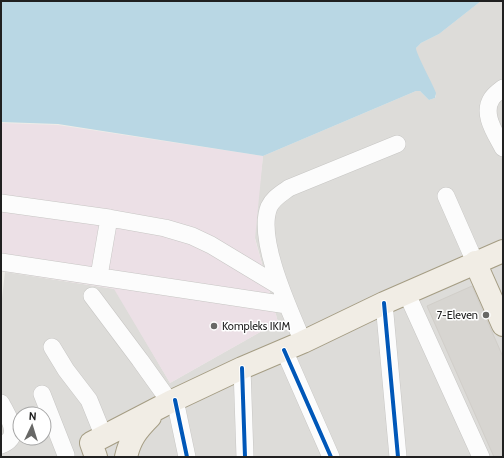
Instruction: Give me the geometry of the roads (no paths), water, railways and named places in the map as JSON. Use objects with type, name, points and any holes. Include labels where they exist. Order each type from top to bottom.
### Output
[{"type":"main road","points":[[99,447],[168,404],[242,368],[475,262],[503,252]]},
{"type":"main road","points":[[475,262],[503,325]]},
{"type":"main road","points":[[126,457],[132,438],[138,428],[168,404]]},
{"type":"street","points":[[501,138],[489,118],[488,107],[492,97],[503,88]]},
{"type":"street","points":[[331,457],[293,346],[287,305],[279,286],[266,230],[266,216],[275,198],[289,188],[397,144]]},
{"type":"street","points":[[446,196],[475,262]]},
{"type":"street","points":[[1,203],[109,218],[165,228],[192,236],[211,245],[279,286]]},
{"type":"street","points":[[99,276],[109,218]]},
{"type":"street","points":[[1,262],[287,305]]},
{"type":"street","points":[[407,294],[481,457]]},
{"type":"street","points":[[92,296],[140,360],[168,404],[187,457]]},
{"type":"street","points":[[384,303],[398,457]]},
{"type":"street","points":[[42,394],[64,456],[99,447],[89,400],[66,370],[52,347]]},
{"type":"street","points":[[242,368],[245,457]]},
{"type":"street","points":[[1,403],[10,421],[12,437],[8,442],[1,445]]},
{"type":"water","points":[[1,1],[481,1],[439,34],[421,43],[416,48],[436,93],[435,98],[429,100],[420,91],[416,91],[263,156],[58,124],[1,122]]},
{"type":"place","name":"7-Eleven","points":[[486,315]]},
{"type":"place","name":"Kompleks IKIM","points":[[214,326]]}]
